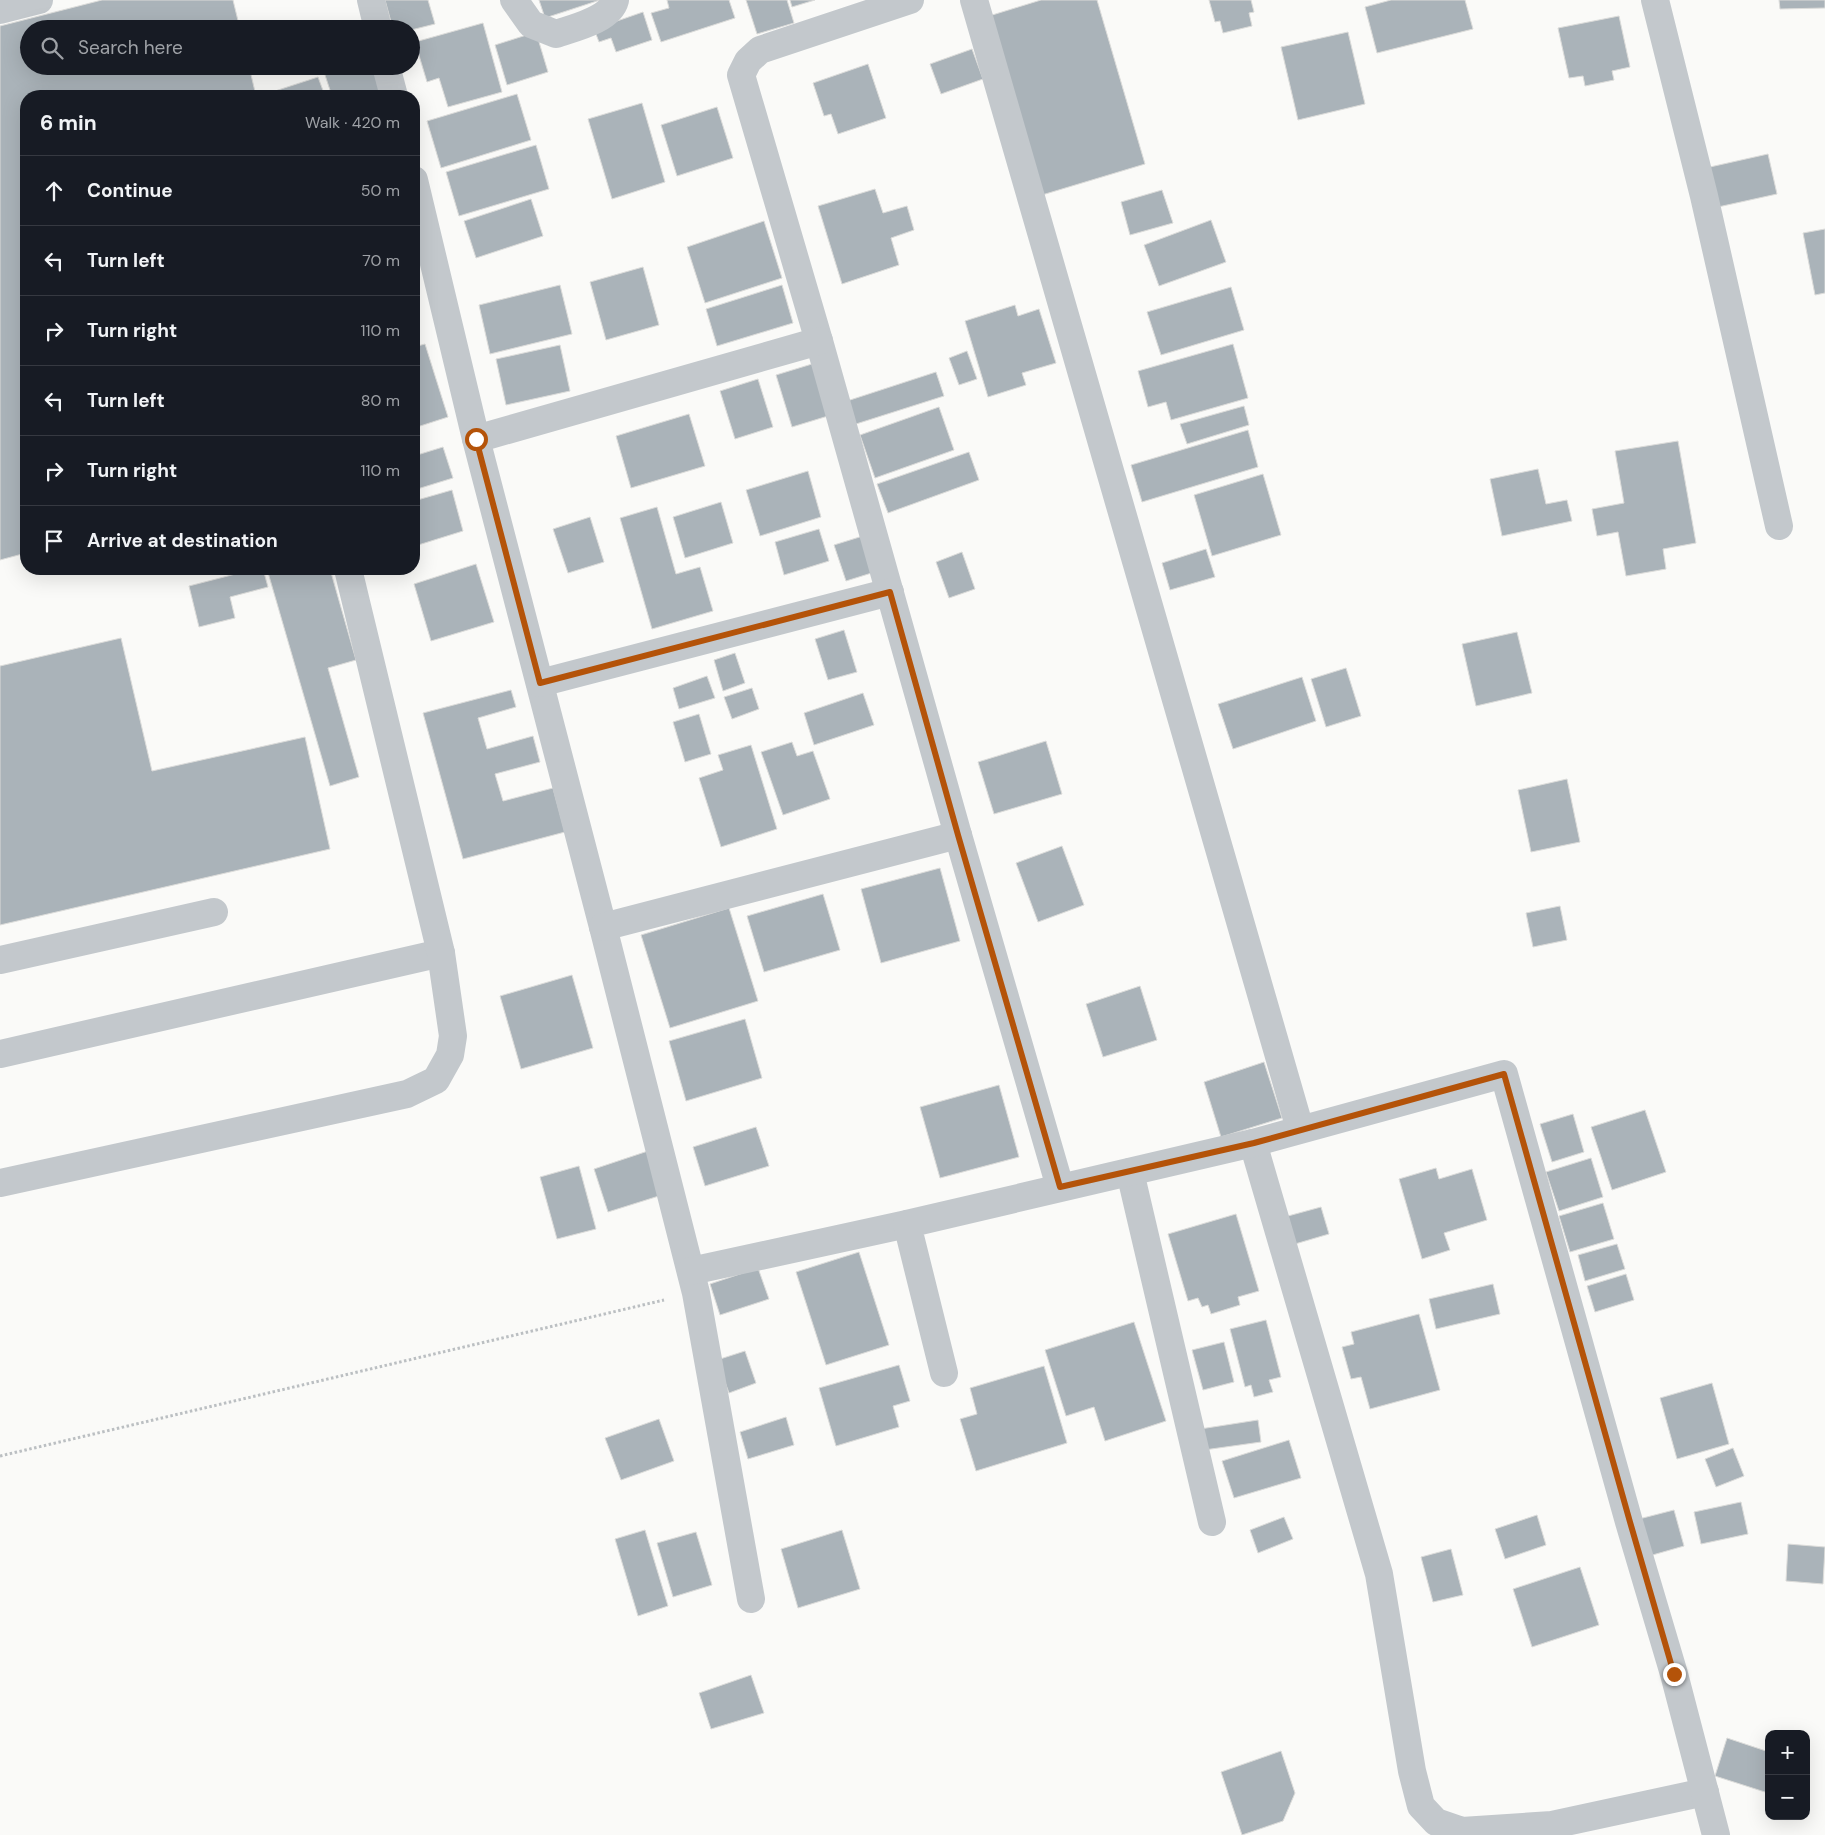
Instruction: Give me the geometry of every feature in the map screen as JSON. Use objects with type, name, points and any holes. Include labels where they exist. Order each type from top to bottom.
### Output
[{"type":"street","points":[[0,10],[39,0]]},
{"type":"street","points":[[371,0],[376,20]]},
{"type":"street","points":[[514,0],[531,24],[556,34],[597,20],[614,5],[615,0]]},
{"type":"street","points":[[910,0],[760,50],[748,61],[742,74],[1060,1187]]},
{"type":"street","points":[[974,0],[1300,1129]]},
{"type":"street","points":[[1655,0],[1704,196],[1779,526]]},
{"type":"street","points":[[388,75],[392,90]]},
{"type":"street","points":[[420,205],[476,439],[604,927],[693,1282],[751,1599]]},
{"type":"street","points":[[476,439],[819,341]]},
{"type":"street","points":[[0,1183],[406,1094],[436,1080],[450,1056],[453,1036],[441,953],[349,575]]},
{"type":"street","points":[[540,683],[890,592]]},
{"type":"street","points":[[604,927],[958,835]]},
{"type":"street","points":[[0,960],[214,912]]},
{"type":"street","points":[[0,1054],[441,953]]},
{"type":"street","points":[[693,1282],[906,1224],[1254,1143],[1504,1074],[1674,1674],[1716,1835]]},
{"type":"street","points":[[1254,1143],[1379,1574],[1412,1771],[1421,1806],[1436,1822],[1462,1831],[1552,1825],[1705,1792]]},
{"type":"street","points":[[1130,1172],[1212,1522]]},
{"type":"street","points":[[906,1224],[944,1373]]},
{"type":"path","points":[[0,1456],[693,1282]]},
{"type":"building","points":[[102,0],[233,0],[238,20],[24,20]]},
{"type":"building","points":[[385,0],[428,0],[435,24],[420,28],[420,20],[391,20]]},
{"type":"building","points":[[539,0],[600,0],[545,18]]},
{"type":"building","points":[[667,0],[729,0],[735,18],[661,42],[651,13],[669,8]]},
{"type":"building","points":[[746,0],[787,0],[794,23],[757,34]]},
{"type":"building","points":[[790,0],[815,0],[792,7]]},
{"type":"building","points":[[1041,0],[1097,0],[1145,164],[1042,195],[989,16]]},
{"type":"building","points":[[1209,0],[1251,0],[1254,12],[1249,13],[1252,26],[1223,33],[1220,21],[1215,22]]},
{"type":"building","points":[[1391,0],[1465,0],[1473,29],[1377,53],[1365,7]]},
{"type":"building","points":[[1779,0],[1825,0],[1825,8],[1780,9]]},
{"type":"building","points":[[643,12],[652,40],[616,52],[611,38],[599,42],[594,29]]},
{"type":"building","points":[[1619,16],[1630,67],[1612,71],[1614,80],[1585,86],[1583,76],[1569,78],[1558,28]]},
{"type":"building","points":[[20,21],[20,75],[251,75],[255,90],[20,90],[20,555],[0,560],[0,26]]},
{"type":"building","points":[[483,23],[502,92],[448,107],[439,78],[427,82],[420,59],[420,41]]},
{"type":"building","points":[[536,32],[548,72],[507,85],[495,45]]},
{"type":"building","points":[[1348,32],[1365,104],[1298,120],[1281,47]]},
{"type":"building","points":[[972,49],[983,79],[941,94],[930,64]]},
{"type":"building","points":[[868,64],[886,118],[838,134],[831,114],[824,116],[813,83]]},
{"type":"building","points":[[325,75],[378,75],[382,90],[330,90]]},
{"type":"building","points":[[318,77],[323,90],[278,90]]},
{"type":"building","points":[[517,94],[531,140],[441,168],[427,121]]},
{"type":"building","points":[[642,103],[665,182],[612,199],[588,119]]},
{"type":"building","points":[[717,107],[733,158],[677,176],[661,125]]},
{"type":"building","points":[[536,145],[549,189],[459,216],[446,172]]},
{"type":"building","points":[[1768,154],[1777,194],[1718,207],[1710,167]]},
{"type":"building","points":[[875,189],[883,213],[907,206],[914,230],[891,238],[899,265],[842,284],[818,206]]},
{"type":"building","points":[[1162,190],[1173,223],[1130,235],[1121,202]]},
{"type":"building","points":[[531,199],[543,236],[476,258],[464,221]]},
{"type":"building","points":[[1211,220],[1226,262],[1159,286],[1144,245]]},
{"type":"building","points":[[764,221],[782,278],[705,303],[687,247]]},
{"type":"building","points":[[1825,229],[1825,293],[1815,295],[1803,233]]},
{"type":"building","points":[[643,267],[659,325],[606,340],[590,282]]},
{"type":"building","points":[[560,285],[572,334],[490,354],[479,305]]},
{"type":"building","points":[[782,285],[793,323],[717,346],[706,309]]},
{"type":"building","points":[[1231,287],[1244,330],[1161,355],[1147,312]]},
{"type":"building","points":[[1015,305],[1018,316],[1039,309],[1056,363],[1022,373],[1026,385],[988,397],[965,321]]},
{"type":"building","points":[[425,344],[448,417],[420,426],[420,345]]},
{"type":"building","points":[[1233,344],[1248,398],[1171,420],[1166,402],[1148,407],[1138,371]]},
{"type":"building","points":[[560,345],[570,391],[506,405],[496,359]]},
{"type":"building","points":[[967,351],[977,379],[959,385],[949,358]]},
{"type":"building","points":[[812,364],[828,416],[792,427],[776,375]]},
{"type":"building","points":[[936,372],[944,396],[856,424],[847,401]]},
{"type":"building","points":[[758,379],[773,427],[735,439],[720,391]]},
{"type":"building","points":[[1244,406],[1249,425],[1187,444],[1180,424]]},
{"type":"building","points":[[939,407],[954,450],[875,478],[860,435]]},
{"type":"building","points":[[689,414],[705,466],[631,488],[616,436]]},
{"type":"building","points":[[1248,430],[1258,467],[1142,502],[1131,465]]},
{"type":"building","points":[[1678,441],[1696,543],[1663,549],[1666,569],[1626,576],[1618,532],[1597,536],[1592,509],[1624,503],[1615,451]]},
{"type":"building","points":[[443,447],[453,478],[420,488],[420,454]]},
{"type":"building","points":[[969,452],[979,480],[888,513],[877,484]]},
{"type":"building","points":[[1538,469],[1546,504],[1567,500],[1572,521],[1502,536],[1490,479]]},
{"type":"building","points":[[808,471],[821,517],[760,536],[746,490]]},
{"type":"building","points":[[1263,474],[1281,535],[1212,556],[1194,495]]},
{"type":"building","points":[[452,490],[463,531],[420,544],[420,499]]},
{"type":"building","points":[[721,502],[733,543],[685,558],[673,517]]},
{"type":"building","points":[[657,507],[676,574],[700,567],[713,611],[652,629],[620,518]]},
{"type":"building","points":[[590,517],[604,562],[568,573],[553,529]]},
{"type":"building","points":[[819,529],[829,561],[784,575],[775,542]]},
{"type":"building","points":[[866,535],[878,571],[846,581],[834,545]]},
{"type":"building","points":[[1206,549],[1215,577],[1170,590],[1162,563]]},
{"type":"building","points":[[962,552],[975,589],[949,598],[936,562]]},
{"type":"building","points":[[476,564],[494,622],[431,641],[414,584]]},
{"type":"building","points":[[232,575],[265,575],[268,587],[230,597],[235,618],[199,627],[189,586]]},
{"type":"building","points":[[269,575],[332,575],[356,660],[328,668],[359,777],[330,786]]},
{"type":"building","points":[[844,630],[857,672],[828,680],[815,639]]},
{"type":"building","points":[[1517,632],[1532,693],[1476,706],[1462,644]]},
{"type":"building","points":[[121,638],[152,771],[305,737],[330,849],[0,925],[0,666]]},
{"type":"building","points":[[735,653],[745,683],[723,691],[714,660]]},
{"type":"building","points":[[1346,668],[1361,716],[1326,727],[1311,679]]},
{"type":"building","points":[[707,676],[715,698],[679,709],[673,688]]},
{"type":"building","points":[[1302,677],[1316,721],[1233,749],[1218,704]]},
{"type":"building","points":[[752,688],[759,709],[732,719],[724,697]]},
{"type":"building","points":[[511,690],[516,707],[478,718],[487,749],[533,736],[540,762],[495,774],[503,801],[553,788],[565,832],[463,859],[423,713]]},
{"type":"building","points":[[863,693],[874,725],[814,745],[804,713]]},
{"type":"building","points":[[699,714],[711,754],[685,762],[673,722]]},
{"type":"building","points":[[1046,741],[1062,794],[994,814],[978,762]]},
{"type":"building","points":[[792,742],[797,756],[813,751],[830,799],[783,815],[761,752]]},
{"type":"building","points":[[751,745],[777,829],[721,847],[699,778],[723,770],[718,755]]},
{"type":"building","points":[[1567,779],[1580,842],[1531,852],[1518,790]]},
{"type":"building","points":[[1062,846],[1084,905],[1038,922],[1016,863]]},
{"type":"building","points":[[940,868],[960,941],[881,963],[861,889]]},
{"type":"building","points":[[823,894],[840,950],[764,972],[747,916]]},
{"type":"building","points":[[1560,906],[1567,940],[1533,947],[1526,913]]},
{"type":"building","points":[[729,908],[758,1001],[670,1028],[641,935]]},
{"type":"building","points":[[572,975],[593,1048],[521,1069],[500,996]]},
{"type":"building","points":[[1140,986],[1157,1040],[1103,1057],[1086,1004]]},
{"type":"building","points":[[745,1019],[762,1078],[686,1101],[669,1041]]},
{"type":"building","points":[[1264,1062],[1282,1118],[1221,1137],[1204,1082]]},
{"type":"building","points":[[999,1085],[1019,1157],[940,1178],[920,1107]]},
{"type":"building","points":[[1645,1110],[1666,1172],[1612,1190],[1591,1127]]},
{"type":"building","points":[[1573,1114],[1584,1152],[1552,1162],[1540,1124]]},
{"type":"building","points":[[756,1127],[769,1166],[705,1186],[693,1147]]},
{"type":"building","points":[[648,1151],[662,1195],[608,1212],[594,1169]]},
{"type":"building","points":[[1591,1158],[1603,1197],[1559,1211],[1546,1172]]},
{"type":"building","points":[[579,1166],[596,1229],[557,1239],[540,1177]]},
{"type":"building","points":[[1436,1168],[1439,1179],[1472,1169],[1487,1220],[1444,1233],[1450,1250],[1422,1259],[1399,1179]]},
{"type":"building","points":[[1603,1203],[1614,1239],[1570,1252],[1559,1216]]},
{"type":"building","points":[[1321,1207],[1329,1234],[1295,1244],[1288,1216]]},
{"type":"building","points":[[1236,1214],[1259,1291],[1238,1297],[1240,1305],[1211,1314],[1208,1305],[1202,1307],[1198,1298],[1188,1301],[1168,1234]]},
{"type":"building","points":[[1617,1244],[1625,1269],[1585,1281],[1578,1255]]},
{"type":"building","points":[[859,1252],[889,1345],[826,1365],[796,1272]]},
{"type":"building","points":[[758,1268],[769,1299],[720,1315],[710,1284]]},
{"type":"building","points":[[1626,1274],[1634,1300],[1595,1312],[1587,1286]]},
{"type":"building","points":[[1493,1284],[1500,1314],[1436,1329],[1429,1299]]},
{"type":"building","points":[[1419,1314],[1440,1390],[1370,1409],[1361,1377],[1351,1379],[1342,1347],[1354,1344],[1351,1332]]},
{"type":"building","points":[[1266,1320],[1281,1377],[1269,1380],[1273,1392],[1254,1397],[1251,1385],[1245,1387],[1230,1329]]},
{"type":"building","points":[[1134,1322],[1166,1421],[1105,1441],[1094,1407],[1066,1416],[1045,1350]]},
{"type":"building","points":[[1224,1342],[1234,1382],[1203,1390],[1192,1350]]},
{"type":"building","points":[[745,1351],[756,1383],[729,1393],[717,1360]]},
{"type":"building","points":[[899,1365],[910,1401],[893,1406],[899,1427],[836,1446],[819,1388]]},
{"type":"building","points":[[1044,1366],[1067,1443],[976,1471],[960,1419],[977,1414],[970,1388]]},
{"type":"building","points":[[1712,1383],[1729,1444],[1677,1459],[1660,1398]]},
{"type":"building","points":[[786,1417],[794,1445],[748,1459],[740,1432]]},
{"type":"building","points":[[659,1419],[674,1461],[621,1480],[605,1438]]},
{"type":"building","points":[[1258,1420],[1261,1442],[1204,1450],[1200,1429]]},
{"type":"building","points":[[1289,1440],[1301,1478],[1234,1498],[1222,1461]]},
{"type":"building","points":[[1733,1448],[1744,1476],[1716,1487],[1705,1459]]},
{"type":"building","points":[[1741,1502],[1748,1534],[1701,1544],[1694,1512]]},
{"type":"building","points":[[1674,1510],[1684,1546],[1649,1556],[1639,1519]]},
{"type":"building","points":[[1537,1515],[1546,1545],[1505,1559],[1495,1529]]},
{"type":"building","points":[[1284,1517],[1293,1539],[1258,1553],[1250,1530]]},
{"type":"building","points":[[645,1530],[668,1606],[638,1616],[615,1539]]},
{"type":"building","points":[[842,1530],[860,1589],[798,1608],[781,1549]]},
{"type":"building","points":[[696,1532],[712,1585],[673,1597],[657,1543]]},
{"type":"building","points":[[1788,1544],[1825,1547],[1823,1584],[1786,1581]]},
{"type":"building","points":[[1451,1549],[1463,1595],[1433,1602],[1421,1557]]},
{"type":"building","points":[[1580,1567],[1599,1625],[1532,1647],[1513,1589]]},
{"type":"building","points":[[751,1675],[764,1713],[711,1729],[699,1693]]},
{"type":"building","points":[[1727,1738],[1765,1751],[1765,1792],[1715,1776]]},
{"type":"building","points":[[1281,1751],[1295,1793],[1283,1821],[1242,1835],[1221,1772]]},
{"type":"route","points":[[476,439],[540,683],[890,592],[1060,1187],[1254,1143],[1504,1074],[1674,1674]]}]
